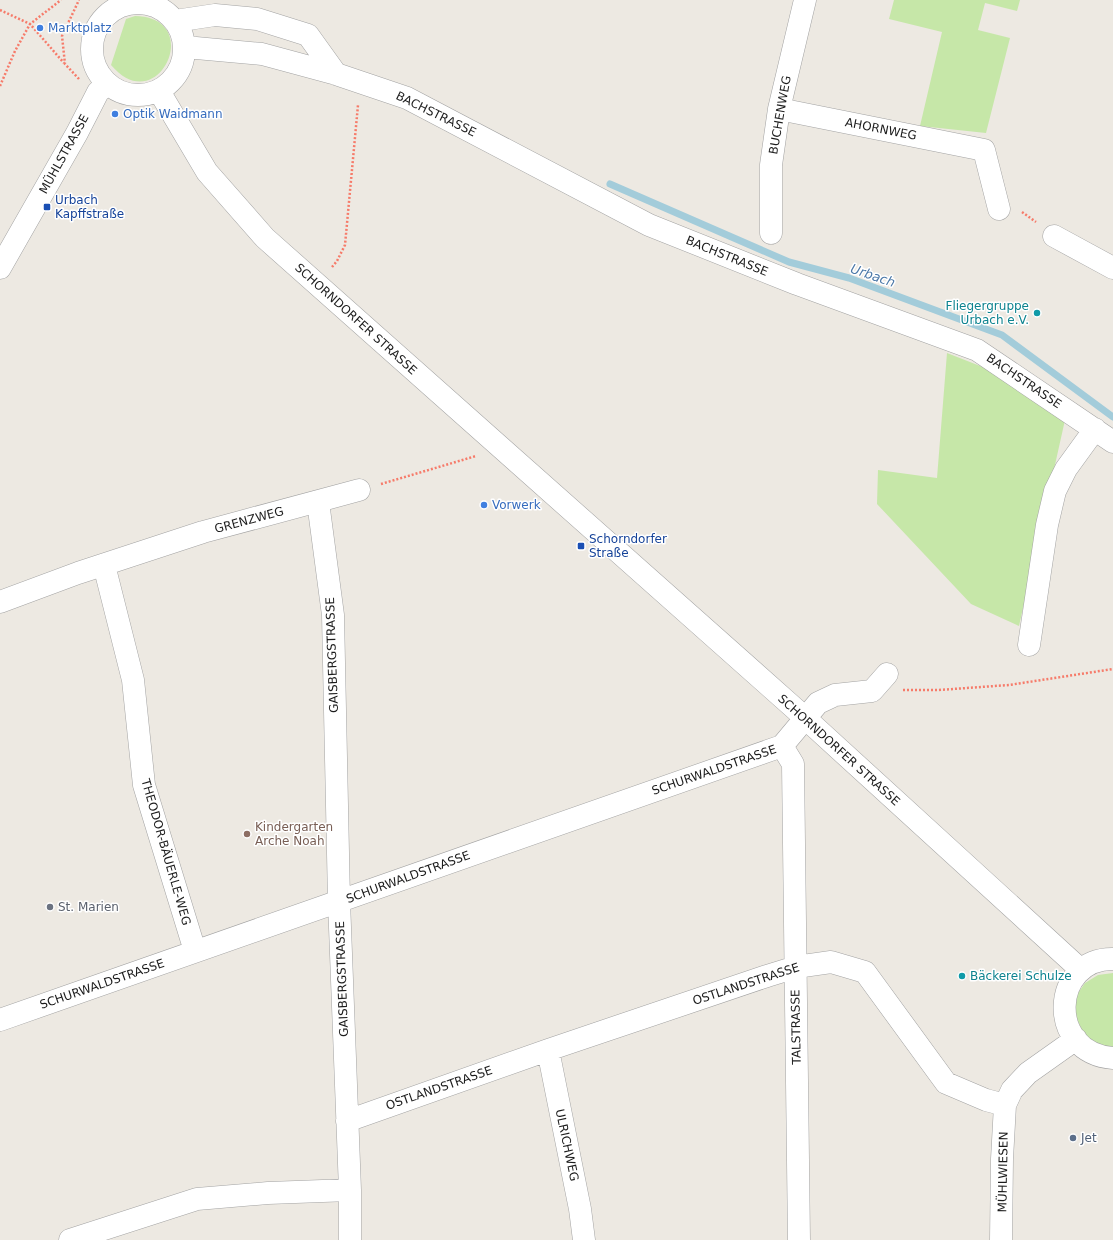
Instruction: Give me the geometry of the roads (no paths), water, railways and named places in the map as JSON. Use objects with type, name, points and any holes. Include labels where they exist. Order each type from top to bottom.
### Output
[{"type":"street","name":"BUCHENWEG","points":[[771,232],[771,165],[779,109],[805,0]]},
{"type":"street","points":[[131,2],[143,3],[155,6],[166,12],[175,21],[182,34],[185,47],[183,61],[178,73],[170,83],[159,91],[146,95],[132,95],[118,92],[107,84],[97,72],[92,58],[92,43],[96,29],[105,17],[117,8],[131,2]]},
{"type":"street","points":[[175,21],[215,15],[229,16],[257,19],[308,35],[336,74]]},
{"type":"street","name":"BACHSTRASSE","points":[[185,47],[262,54],[336,74],[407,98],[649,225],[797,284],[977,350],[1113,442]]},
{"type":"street","name":"MÜHLSTRASSE","points":[[0,268],[77,133],[98,92],[107,84]]},
{"type":"street","name":"SCHORNDORFER STRASSE","points":[[159,91],[207,172],[265,238],[806,719],[1081,970]]},
{"type":"street","name":"AHORNWEG","points":[[779,109],[984,150],[997,200]]},
{"type":"street","points":[[1054,236],[1113,268]]},
{"type":"street","points":[[1029,645],[1047,525],[1055,491],[1066,469],[1095,429]]},
{"type":"street","name":"GRENZWEG","points":[[0,602],[203,532],[359,490]]},
{"type":"street","name":"GAISBERGSTRASSE","points":[[318,502],[333,615],[339,901],[350,1190],[350,1240]]},
{"type":"street","name":"THEODOR-BÄUERLE-WEG","points":[[104,565],[133,680],[144,785],[195,951]]},
{"type":"street","name":"SCHURWALDSTRASSE","points":[[0,1020],[782,746],[818,704],[835,695],[872,691],[887,674]]},
{"type":"street","name":"TALSTRASSE","points":[[782,746],[794,764],[799,1240]]},
{"type":"street","points":[[1113,959],[1093,962],[1081,970],[1068,987],[1063,1008],[1068,1029],[1081,1046],[1096,1055],[1113,1058]]},
{"type":"street","name":"OSTLANDSTRASSE","points":[[347,1121],[548,1050],[796,967],[831,962],[865,972],[946,1084],[986,1100],[1005,1105]]},
{"type":"street","points":[[1005,1105],[1012,1090],[1028,1073],[1076,1039]]},
{"type":"street","name":"ULRICHWEG","points":[[548,1050],[580,1209],[584,1240]]},
{"type":"street","name":"MÜHLWIESEN","points":[[1001,1240],[1002,1159],[1005,1105]]},
{"type":"street","points":[[82,1238],[197,1199],[268,1193],[350,1190]]},
{"type":"waterway","name":"Urbach","points":[[610,184],[789,262],[849,278],[1002,335],[1113,417]]},
{"type":"place","name":"Marktplatz","points":[[40,28]]},
{"type":"place","name":"Optik Waidmann","points":[[115,114]]},
{"type":"place","name":"Urbach Kapffstraße","points":[[47,207]]},
{"type":"place","name":"Fliegergruppe Urbach e.V.","points":[[1037,313]]},
{"type":"place","name":"Vorwerk","points":[[484,505]]},
{"type":"place","name":"Schorndorfer Straße","points":[[581,546]]},
{"type":"place","name":"Kindergarten Arche Noah","points":[[247,834]]},
{"type":"place","name":"St. Marien","points":[[50,907]]},
{"type":"place","name":"Bäckerei Schulze","points":[[962,976]]},
{"type":"place","name":"Jet","points":[[1073,1138]]}]
